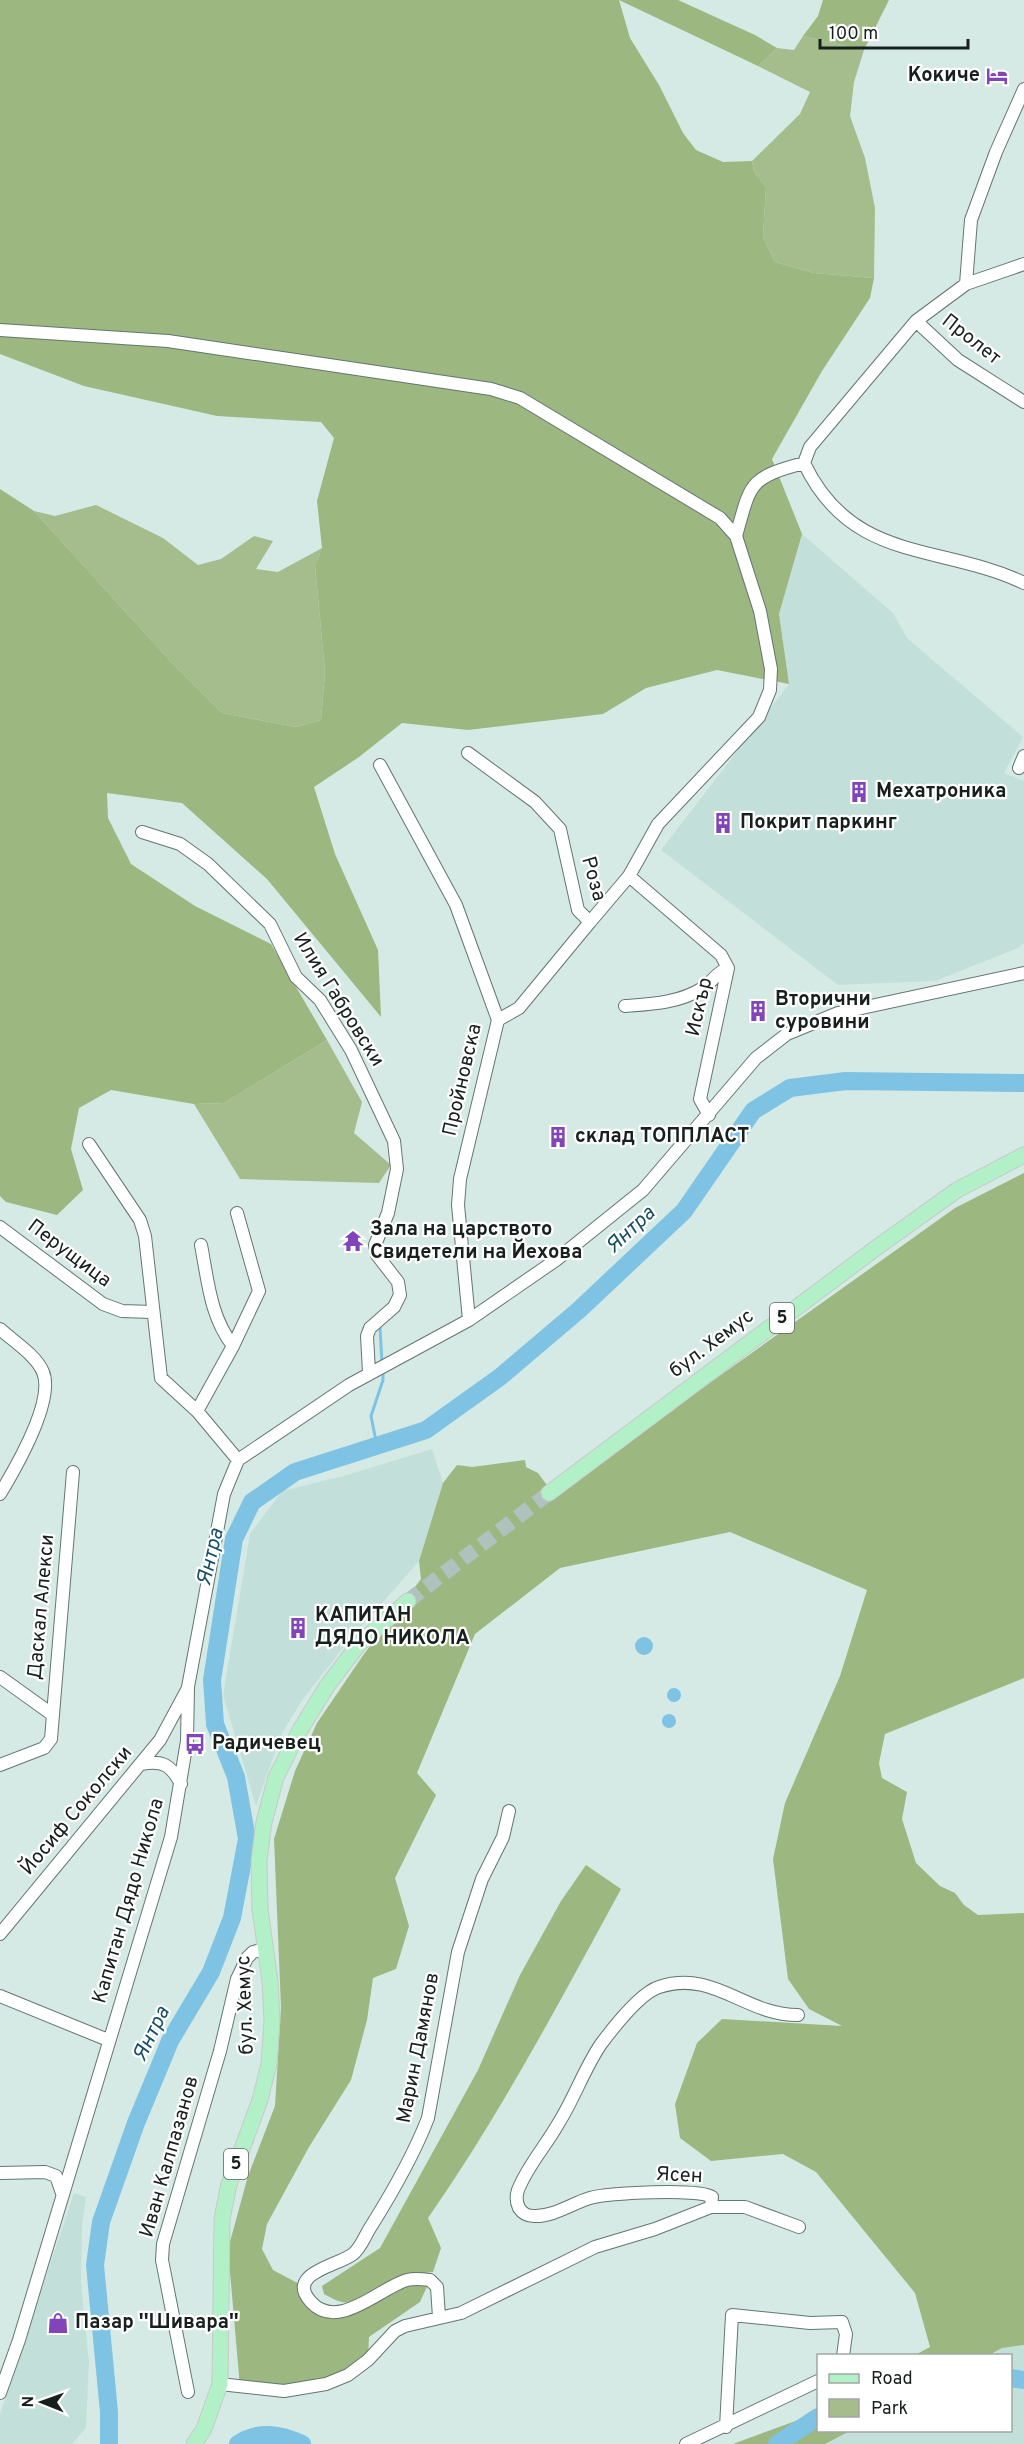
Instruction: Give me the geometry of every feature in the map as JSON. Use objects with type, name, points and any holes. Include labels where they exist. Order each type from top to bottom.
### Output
[{"type":"main road","name":"бул. Хемус","points":[[549,1493],[957,1190],[1024,1155]]},
{"type":"main road","name":"бул. Хемус","points":[[194,2444],[204,2429],[220,2384],[222,2218],[229,2184],[260,2100],[269,2064],[272,2020],[260,1910],[259,1861],[264,1822],[276,1777],[300,1730],[327,1686],[359,1644],[408,1601]]},
{"type":"street","points":[[1024,89],[996,152],[971,220],[966,284],[1024,264]]},
{"type":"street","name":"Пролет","points":[[966,284],[916,321],[958,360],[1024,402]]},
{"type":"street","points":[[916,321],[810,447],[804,464],[810,476],[833,505],[852,524],[869,536],[931,556],[988,569],[1024,583]]},
{"type":"street","points":[[0,330],[168,341],[491,389],[520,398],[720,518],[736,536],[760,611],[771,669],[765,706],[759,717],[658,824],[629,876],[590,922]]},
{"type":"street","points":[[736,536],[746,498],[753,484],[773,472],[804,464]]},
{"type":"street","name":"Роза","points":[[468,753],[535,802],[560,829],[578,910],[590,922],[519,1008],[498,1020]]},
{"type":"street","name":"Пройновска","points":[[380,765],[456,905],[498,1020],[460,1179],[458,1205],[469,1320]]},
{"type":"street","name":"Илия Габровски","points":[[142,832],[180,844],[208,864],[270,924],[296,977],[320,1000],[351,1050],[388,1125],[394,1141],[397,1169],[388,1213],[375,1245],[377,1255],[398,1282],[400,1295],[394,1307],[370,1328],[367,1336],[373,1371]]},
{"type":"street","name":"Искър","points":[[629,876],[721,955],[728,968],[700,1099],[709,1115]]},
{"type":"street","points":[[625,1006],[686,998],[705,987],[720,971],[728,968]]},
{"type":"street","points":[[89,1144],[140,1220],[145,1236],[161,1378],[198,1411],[238,1461],[373,1371],[469,1320],[556,1260],[627,1205],[709,1115],[756,1058],[776,1042],[804,1025],[838,1013],[1024,973]]},
{"type":"street","points":[[198,1411],[259,1291],[237,1213]]},
{"type":"street","name":"Перущица","points":[[0,1227],[103,1304],[122,1311],[152,1312]]},
{"type":"street","points":[[201,1245],[212,1307],[220,1329],[233,1346]]},
{"type":"street","points":[[0,1329],[37,1363],[44,1373],[45,1388],[38,1418],[15,1471],[0,1494]]},
{"type":"street","name":"Капитан Дядо Никола","points":[[0,2393],[171,1837],[182,1784],[187,1741],[188,1687],[224,1494],[238,1461]]},
{"type":"street","name":"Даскал Алекси","points":[[0,1765],[49,1744],[73,1472]]},
{"type":"street","points":[[0,1677],[53,1715]]},
{"type":"street","name":"Йосиф Соколски","points":[[0,1934],[160,1740],[188,1687]]},
{"type":"street","points":[[141,1764],[160,1761],[167,1764],[182,1784]]},
{"type":"street","name":"Марин Дамянов","points":[[439,2317],[440,2302],[437,2287],[430,2280],[405,2280],[350,2309],[333,2311],[316,2308],[306,2296],[305,2287],[308,2277],[318,2269],[354,2254],[420,2140],[428,2118],[458,1952],[482,1879],[503,1837],[509,1811]]},
{"type":"street","name":"Иван Калпазанов","points":[[188,2391],[162,2260],[163,2244],[220,2051],[237,1979],[247,1958],[253,1952],[266,1949]]},
{"type":"street","name":"Ясен","points":[[220,2384],[284,2391],[326,2384],[348,2375],[368,2360],[395,2331],[405,2326],[475,2308],[595,2247],[655,2229],[711,2206],[712,2198],[698,2193],[626,2194],[591,2198],[536,2216],[526,2215],[520,2209],[517,2193],[530,2166],[558,2126],[601,2045],[631,2009],[650,1992],[658,1987],[688,1983],[712,1985],[754,2007],[798,2015]]},
{"type":"street","points":[[0,1996],[108,2040]]},
{"type":"street","points":[[0,2173],[45,2172],[56,2176],[63,2194]]},
{"type":"street","points":[[711,2206],[746,2207],[799,2227]]},
{"type":"street","points":[[726,2427],[732,2315],[810,2323],[842,2322],[846,2334],[843,2354]]},
{"type":"street","points":[[686,2444],[817,2382]]},
{"type":"shaded area","name":"Мехатроника","points":[[802,534],[893,613],[907,638],[1023,737],[1004,773],[1024,781],[1024,943],[1018,948],[935,981],[838,985],[661,850],[789,684],[779,614]]},
{"type":"shaded area","points":[[432,1449],[443,1483],[419,1561],[347,1643],[303,1699],[281,1735],[256,1806],[223,1695],[250,1534],[282,1491],[347,1475]]},
{"type":"shaded area","name":"Пазар ''Шивара''","points":[[74,2193],[86,2197],[82,2226],[81,2283],[89,2362],[86,2428],[72,2444],[0,2444],[0,2414]]},
{"type":"shaded area","points":[[1024,2345],[1024,2444],[825,2444],[848,2432],[1012,2432],[1012,2354],[991,2354],[1002,2348]]},
{"type":"green space","points":[[0,0],[619,0],[630,38],[659,85],[683,133],[696,150],[723,162],[752,161],[754,172],[766,187],[763,237],[775,262],[814,273],[874,278],[870,298],[822,371],[772,459],[802,534],[779,614],[789,684],[717,670],[646,688],[603,714],[468,730],[402,723],[359,757],[314,787],[335,854],[378,950],[381,1017],[267,879],[182,803],[107,793],[108,818],[131,864],[195,906],[271,944],[327,1040],[224,1103],[194,1104],[111,1090],[79,1108],[71,1149],[83,1190],[57,1215],[6,1202],[0,1196],[0,489],[34,511],[172,663],[222,713],[296,727],[321,720],[325,672],[315,566],[322,548],[317,501],[334,438],[321,422],[217,416],[84,386],[0,354]]},
{"type":"green space","points":[[619,0],[678,0],[755,35],[777,48],[758,66]]},
{"type":"green space","points":[[823,0],[889,0],[864,50],[803,36],[818,16]]},
{"type":"green space","points":[[803,36],[864,50],[854,82],[850,116],[865,158],[875,208],[874,278],[814,273],[775,262],[763,237],[766,187],[754,172],[752,161],[800,114],[810,92],[758,66],[777,48],[794,50]]},
{"type":"green space","points":[[96,505],[163,538],[198,565],[221,559],[254,536],[273,541],[256,569],[278,572],[322,548],[315,566],[325,672],[321,720],[296,727],[222,713],[172,663],[34,511],[55,516]]},
{"type":"green space","points":[[327,1040],[362,1102],[354,1133],[391,1165],[379,1183],[240,1179],[194,1104],[224,1103]]},
{"type":"green space","points":[[1024,1173],[1024,1678],[885,1734],[879,1763],[882,1778],[907,1792],[902,1819],[916,1863],[940,1886],[955,1893],[964,1905],[978,1915],[1024,1913],[1024,2345],[1002,2348],[991,2354],[917,2354],[930,2347],[915,2293],[816,2172],[783,2154],[711,2161],[680,2138],[675,2104],[697,2043],[722,2019],[842,2026],[809,2009],[788,1979],[773,1859],[785,1803],[840,1676],[867,1590],[730,1532],[560,1568],[475,1634],[417,1773],[436,1795],[395,1878],[409,1926],[396,1969],[373,1978],[367,2020],[351,2080],[309,2147],[267,2224],[262,2249],[273,2270],[305,2287],[306,2296],[333,2311],[405,2280],[430,2280],[420,2302],[369,2337],[368,2360],[326,2384],[240,2387],[228,2249],[248,2176],[275,2106],[281,2007],[274,1839],[295,1771],[317,1723],[364,1654],[421,1579],[419,1561],[443,1483],[457,1465],[472,1467],[525,1460],[526,1467],[538,1473],[555,1496],[631,1439],[955,1208]]},
{"type":"green space","points":[[586,1865],[621,1889],[505,2097],[428,2218],[441,2248],[433,2272],[411,2277],[365,2299],[351,2303],[335,2300],[324,2294],[322,2286],[380,2248],[478,2070],[520,1975],[561,1901]]},
{"type":"green space","points":[[817,2411],[817,2432],[848,2432],[825,2444],[733,2444],[801,2419]]},
{"type":"water","points":[[644,1637],[650,1640],[653,1646],[650,1652],[644,1655],[638,1652],[635,1646],[638,1640]]},
{"type":"water","points":[[671,1688],[677,1688],[681,1695],[677,1702],[671,1702],[667,1698],[667,1692]]},
{"type":"water","points":[[666,1714],[672,1714],[676,1721],[672,1728],[666,1728],[662,1724],[662,1718]]},
{"type":"waterway","name":"Янтра","points":[[109,2444],[109,2412],[95,2265],[101,2222],[136,2123],[170,2041],[211,1972],[232,1918],[247,1839],[236,1777],[215,1724],[212,1680],[234,1539],[252,1502],[295,1472],[426,1430],[500,1377],[579,1310],[684,1211],[753,1111],[790,1088],[846,1081],[1024,1083]]},
{"type":"waterway","points":[[380,1328],[382,1363]]},
{"type":"waterway","points":[[377,1446],[371,1416],[383,1380],[383,1372]]},
{"type":"waterway","points":[[1012,2378],[1024,2380]]},
{"type":"waterway","points":[[777,2444],[817,2418]]},
{"type":"waterway","points":[[238,2444],[262,2435],[278,2436],[302,2444]]},
{"type":"tunnel","points":[[408,1601],[549,1493]]},
{"type":"place","name":"Кокиче","points":[[997,76]]},
{"type":"place","name":"Мехатроника","points":[[859,792]]},
{"type":"place","name":"Покрит паркинг","points":[[723,823]]},
{"type":"place","name":"Вторични суровини","points":[[758,1011]]},
{"type":"place","name":"склад ТОППЛАСТ","points":[[558,1137]]},
{"type":"place","name":"Зала на царството Свидетели на Йехова","points":[[353,1241]]},
{"type":"place","name":"КАПИТАН ДЯДО НИКОЛА","points":[[298,1628]]},
{"type":"place","name":"Радичевец","points":[[195,1744]]},
{"type":"place","name":"Пазар ''Шивара''","points":[[58,2323]]}]
